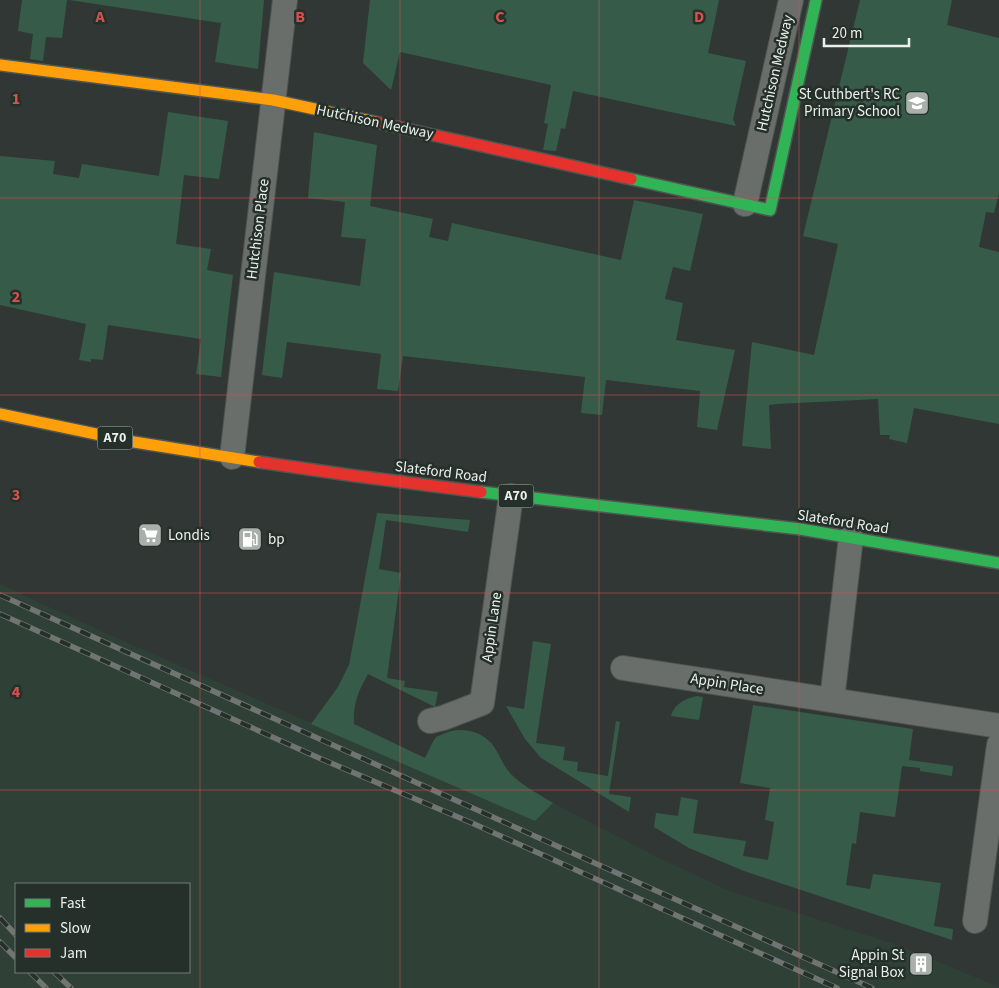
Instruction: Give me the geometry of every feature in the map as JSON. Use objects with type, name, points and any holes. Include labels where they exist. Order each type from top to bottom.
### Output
[{"type":"main road","name":"Hutchison Medway","points":[[0,65],[273,100],[770,210],[816,0]]},
{"type":"main road","name":"Slateford Road","points":[[0,414],[134,442],[232,458],[511,496],[800,529],[999,563]]},
{"type":"street","name":"Hutchison Place","points":[[232,458],[285,0]]},
{"type":"street","name":"Hutchison Medway","points":[[745,204],[791,0]]},
{"type":"street","name":"Appin Lane","points":[[430,721],[482,703],[511,496]]},
{"type":"street","points":[[832,700],[851,538]]},
{"type":"street","name":"Appin Place","points":[[623,668],[999,726]]},
{"type":"street","points":[[975,921],[999,745]]},
{"type":"shaded area","points":[[0,584],[112,636],[535,821],[553,803],[659,858],[730,891],[903,947],[999,988],[0,988]]},
{"type":"green space","points":[[22,0],[67,0],[62,38],[46,37],[43,61],[30,59],[33,34],[18,31]]},
{"type":"green space","points":[[69,0],[264,0],[258,69],[215,62],[221,23]]},
{"type":"green space","points":[[370,0],[719,0],[708,53],[746,61],[733,119],[736,126],[573,91],[565,129],[561,128],[556,151],[543,150],[548,124],[544,123],[551,85],[400,52],[391,90],[363,63]]},
{"type":"green space","points":[[860,0],[952,0],[947,25],[999,38],[999,193],[994,213],[986,212],[979,247],[999,252],[999,424],[914,408],[907,443],[889,439],[890,435],[880,435],[878,399],[777,404],[769,405],[771,449],[742,446],[752,342],[814,355],[838,244],[803,236]]},
{"type":"green space","points":[[168,112],[228,121],[219,179],[184,175],[176,244],[211,249],[207,270],[233,275],[221,377],[196,374],[201,339],[108,325],[103,360],[91,359],[91,362],[79,360],[86,324],[0,305],[0,156],[55,161],[53,174],[79,178],[82,164],[159,176]]},
{"type":"green space","points":[[314,132],[377,145],[370,206],[433,219],[429,237],[448,241],[452,223],[621,260],[634,200],[703,214],[690,271],[673,267],[665,299],[683,303],[676,340],[735,350],[717,430],[697,427],[700,391],[606,380],[602,415],[581,413],[585,377],[403,356],[398,391],[377,389],[381,354],[287,342],[282,378],[262,375],[274,272],[360,286],[366,239],[341,237],[345,202],[308,198]]},
{"type":"green space","points":[[377,513],[470,520],[468,532],[386,520],[379,569],[401,573],[387,678],[405,681],[404,687],[438,692],[435,707],[368,674],[357,698],[354,710],[354,724],[425,758],[436,737],[443,734],[462,730],[482,735],[492,744],[505,767],[515,778],[553,803],[535,821],[311,724],[338,687],[349,665]]},
{"type":"green space","points":[[533,641],[551,644],[536,743],[565,747],[563,760],[578,762],[577,771],[608,776],[616,721],[620,722],[609,794],[631,797],[629,812],[541,758],[525,739],[506,706],[524,709]]},
{"type":"green space","points":[[697,696],[703,697],[699,720],[671,716],[681,702]]},
{"type":"green space","points":[[753,705],[913,729],[909,760],[953,766],[952,776],[920,771],[920,768],[902,766],[895,817],[860,812],[856,844],[852,843],[846,885],[870,889],[873,874],[941,883],[934,926],[953,929],[952,940],[744,871],[689,848],[654,827],[656,813],[678,816],[681,797],[698,800],[693,833],[746,841],[743,856],[768,860],[774,822],[765,820],[770,788],[740,783]]},
{"type":"railway","points":[[0,595],[872,988]]},
{"type":"railway","points":[[0,614],[319,758],[472,823],[837,988]]},
{"type":"railway","points":[[0,918],[15,934]]},
{"type":"railway","points":[[0,942],[15,957]]},
{"type":"railway","points":[[31,973],[46,988]]},
{"type":"railway","points":[[55,973],[71,988]]},
{"type":"traffic: fast","points":[[631,179],[770,210],[816,0]]},
{"type":"traffic: fast","points":[[481,492],[800,529],[999,563]]},
{"type":"traffic: slow","points":[[0,65],[273,100],[375,122]]},
{"type":"traffic: slow","points":[[0,414],[134,442],[259,462]]},
{"type":"traffic: jam","points":[[375,122],[631,179]]},
{"type":"traffic: jam","points":[[259,462],[481,492]]},
{"type":"place","name":"St Cuthbert's RC Primary School","points":[[917,103]]},
{"type":"place","name":"Londis","points":[[150,535]]},
{"type":"place","name":"bp","points":[[250,539]]},
{"type":"place","name":"Appin St Signal Box","points":[[921,964]]}]
